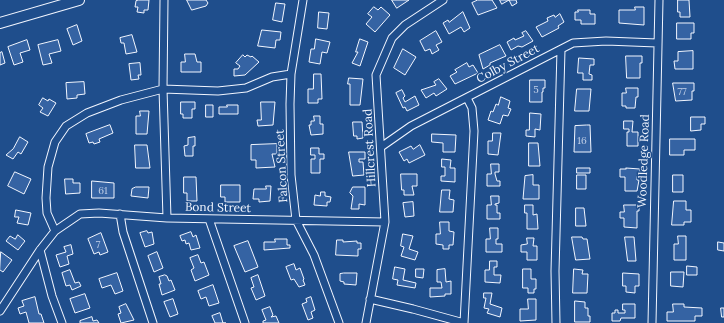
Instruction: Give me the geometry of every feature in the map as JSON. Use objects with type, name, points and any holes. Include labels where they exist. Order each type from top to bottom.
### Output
[{"type":"street","points":[[0,23],[79,0]]},
{"type":"street","points":[[164,0],[163,89],[166,218]]},
{"type":"street","name":"Falcon Street","points":[[302,0],[291,74],[291,175],[296,220],[314,255],[339,323]]},
{"type":"street","name":"Hillcrest Road","points":[[366,323],[385,222],[376,75],[382,58],[392,38],[405,25],[443,0]]},
{"type":"street","name":"Woodledge Road","points":[[652,323],[659,0]]},
{"type":"street","name":"Colby Street","points":[[381,147],[411,126],[467,98],[529,64],[573,43],[606,41],[657,43]]},
{"type":"street","points":[[556,323],[555,271],[561,50]]},
{"type":"street","points":[[55,231],[46,213],[48,167],[55,142],[66,126],[86,113],[114,102],[163,89],[218,91],[246,88],[272,78],[291,74]]},
{"type":"street","points":[[370,300],[413,309],[464,323],[474,131],[472,108],[467,98]]},
{"type":"street","name":"Bond Street","points":[[0,311],[40,250],[55,231],[80,214],[120,214],[166,218],[385,222]]},
{"type":"street","points":[[120,214],[123,232],[153,323]]},
{"type":"street","points":[[209,219],[245,323]]},
{"type":"street","points":[[40,250],[52,296],[62,323]]},
{"type":"building","points":[[149,0],[148,10],[144,10],[144,13],[137,12],[138,7],[135,7],[136,1]]},
{"type":"building","points":[[187,0],[206,0],[208,3],[206,6],[192,10]]},
{"type":"building","points":[[392,0],[409,0],[397,8]]},
{"type":"building","points":[[478,0],[492,0],[497,8],[478,15],[472,3]]},
{"type":"building","points":[[500,0],[509,0],[502,4]]},
{"type":"building","points":[[509,0],[516,0],[517,3],[512,6]]},
{"type":"building","points":[[678,0],[689,0],[690,17],[680,17],[680,12],[678,12]]},
{"type":"building","points":[[276,3],[285,4],[282,22],[273,20]]},
{"type":"building","points":[[374,7],[378,10],[381,7],[390,15],[375,32],[366,24],[372,17],[368,14]]},
{"type":"building","points":[[635,7],[644,7],[644,25],[619,23],[619,10],[635,10]]},
{"type":"building","points":[[578,10],[590,10],[590,14],[595,14],[595,24],[581,24],[581,20],[575,20],[575,12],[578,12]]},
{"type":"building","points":[[319,12],[329,13],[327,29],[318,28]]},
{"type":"building","points":[[463,12],[470,28],[464,32],[461,27],[449,34],[443,23],[448,20],[449,22]]},
{"type":"building","points":[[560,14],[564,22],[558,26],[559,28],[542,37],[536,27],[548,21],[547,18],[554,15],[555,17]]},
{"type":"building","points":[[677,23],[694,23],[694,33],[691,33],[691,39],[677,39]]},
{"type":"building","points":[[77,25],[82,41],[73,45],[67,29]]},
{"type":"building","points":[[262,30],[281,32],[280,40],[276,40],[275,48],[258,46]]},
{"type":"building","points":[[436,31],[442,42],[436,45],[439,50],[432,54],[430,49],[425,51],[420,41]]},
{"type":"building","points":[[526,31],[533,41],[522,47],[518,46],[511,50],[507,42],[514,38],[515,40],[524,36],[522,33]]},
{"type":"building","points":[[132,35],[137,52],[126,54],[124,43],[121,43],[120,38]]},
{"type":"building","points":[[316,39],[330,42],[327,53],[322,52],[320,64],[309,62],[311,49],[314,49]]},
{"type":"building","points":[[360,39],[368,42],[360,66],[352,63],[358,52],[356,52]]},
{"type":"building","points":[[27,40],[30,50],[20,53],[23,62],[14,65],[8,47]]},
{"type":"building","points":[[58,40],[61,51],[49,54],[52,63],[43,65],[38,45]]},
{"type":"building","points":[[500,45],[506,56],[490,63],[490,65],[483,69],[479,55]]},
{"type":"building","points":[[403,49],[416,57],[405,75],[394,68]]},
{"type":"building","points":[[693,51],[693,69],[675,69],[674,61],[678,61],[678,52]]},
{"type":"building","points":[[2,52],[5,63],[0,65],[0,53]]},
{"type":"building","points":[[185,54],[195,54],[197,62],[201,62],[201,72],[181,72],[181,62],[185,62]]},
{"type":"building","points":[[243,55],[245,57],[247,55],[252,56],[259,62],[245,75],[234,76],[234,69],[238,69],[240,66],[236,63]]},
{"type":"building","points":[[626,56],[642,56],[642,63],[640,63],[640,78],[627,78]]},
{"type":"building","points":[[579,58],[594,59],[594,65],[590,65],[589,74],[592,75],[592,80],[583,80],[583,73],[578,73]]},
{"type":"building","points":[[140,63],[141,75],[138,75],[139,79],[131,80],[129,64]]},
{"type":"building","points":[[467,63],[469,67],[473,65],[478,73],[455,84],[450,76],[457,72],[455,70]]},
{"type":"building","points":[[314,74],[321,74],[322,99],[318,99],[318,103],[308,103],[308,89],[313,89]]},
{"type":"building","points":[[349,78],[363,79],[360,105],[350,105],[350,84],[348,84]]},
{"type":"building","points":[[439,79],[447,89],[436,96],[434,93],[426,98],[421,90],[436,85],[434,82]]},
{"type":"building","points":[[530,80],[545,80],[545,88],[543,88],[542,92],[542,102],[530,102]]},
{"type":"building","points":[[84,82],[85,94],[77,95],[77,98],[67,99],[66,83]]},
{"type":"building","points":[[673,83],[694,83],[692,100],[676,101]]},
{"type":"building","points":[[626,88],[638,88],[638,97],[636,97],[635,108],[626,108],[626,106],[622,106],[622,93],[626,93]]},
{"type":"building","points":[[577,89],[591,89],[589,111],[575,111]]},
{"type":"building","points":[[402,90],[405,96],[403,98],[405,102],[415,96],[419,105],[407,111],[405,107],[403,108],[396,93]]},
{"type":"building","points":[[501,97],[510,101],[508,108],[511,109],[508,116],[503,115],[500,124],[488,120],[491,111],[493,112],[496,104],[498,105]]},
{"type":"building","points":[[43,98],[48,101],[49,99],[56,103],[48,116],[40,112],[43,108],[39,105]]},
{"type":"building","points":[[181,102],[195,102],[195,109],[192,109],[192,118],[183,118],[183,114],[181,114]]},
{"type":"building","points":[[261,102],[275,102],[273,125],[258,126],[257,120],[261,120]]},
{"type":"building","points":[[206,105],[213,105],[213,117],[206,117]]},
{"type":"building","points":[[227,105],[238,105],[238,114],[219,114],[219,107],[227,107]]},
{"type":"building","points":[[140,111],[149,111],[147,134],[136,134],[136,116],[140,116]]},
{"type":"building","points":[[530,113],[541,114],[540,130],[535,129],[535,137],[526,136],[526,130],[529,130]]},
{"type":"building","points":[[314,116],[320,116],[320,124],[323,124],[323,134],[311,135],[309,125],[311,125],[311,121],[314,121]]},
{"type":"building","points":[[691,117],[705,117],[705,124],[701,124],[701,130],[691,131]]},
{"type":"building","points":[[624,121],[633,121],[632,132],[638,132],[638,146],[627,146],[627,132],[629,132],[629,129],[624,129]]},
{"type":"building","points":[[353,122],[362,122],[363,138],[357,139],[357,136],[354,136]]},
{"type":"building","points":[[110,125],[113,133],[99,139],[100,142],[94,144],[93,142],[89,143],[86,134]]},
{"type":"building","points":[[590,125],[591,152],[574,152],[575,126]]},
{"type":"building","points":[[493,133],[501,133],[498,155],[488,154],[488,141],[492,141]]},
{"type":"building","points":[[432,134],[456,135],[455,152],[443,152],[443,143],[432,142]]},
{"type":"building","points":[[20,137],[28,142],[21,154],[18,152],[13,159],[6,155],[13,149]]},
{"type":"building","points":[[195,137],[193,156],[185,156],[184,146],[188,145],[188,138]]},
{"type":"building","points":[[670,139],[695,139],[695,150],[684,150],[684,155],[670,155]]},
{"type":"building","points":[[529,143],[538,143],[540,166],[529,166]]},
{"type":"building","points":[[277,144],[277,154],[272,154],[275,167],[256,168],[256,160],[251,160],[251,145]]},
{"type":"building","points":[[135,145],[147,145],[150,168],[136,168]]},
{"type":"building","points":[[420,145],[425,155],[409,163],[407,159],[404,161],[399,152],[411,146],[413,149]]},
{"type":"building","points":[[311,148],[319,148],[319,154],[324,154],[324,159],[320,159],[320,173],[311,173],[311,159],[315,159],[315,155],[311,155]]},
{"type":"building","points":[[349,152],[365,152],[365,159],[359,159],[359,162],[363,162],[364,175],[353,176]]},
{"type":"building","points":[[442,159],[451,160],[450,168],[455,168],[455,182],[441,181],[441,176],[445,176],[445,167],[442,167]]},
{"type":"building","points":[[491,164],[499,164],[499,172],[495,172],[495,174],[497,181],[500,181],[500,186],[487,186],[487,174],[491,174]]},
{"type":"building","points":[[577,168],[590,168],[590,173],[577,173]]},
{"type":"building","points":[[620,169],[640,169],[640,176],[637,176],[637,180],[639,180],[637,191],[625,191],[625,177],[620,177]]},
{"type":"building","points":[[15,172],[31,179],[24,194],[8,186]]},
{"type":"building","points":[[401,174],[417,174],[417,186],[412,186],[414,195],[404,195],[404,190],[402,190]]},
{"type":"building","points":[[533,175],[533,185],[539,185],[539,199],[523,199],[525,176]]},
{"type":"building","points":[[577,175],[586,175],[586,189],[577,189]]},
{"type":"building","points":[[673,175],[683,175],[683,192],[673,192]]},
{"type":"building","points":[[184,177],[196,177],[197,201],[187,201],[187,193],[184,193]]},
{"type":"building","points":[[65,179],[73,179],[73,183],[80,183],[80,193],[66,194]]},
{"type":"building","points":[[92,181],[114,183],[114,198],[92,198]]},
{"type":"building","points":[[221,185],[240,185],[240,202],[225,202],[225,197],[221,197]]},
{"type":"building","points":[[266,186],[271,186],[270,201],[259,202],[259,199],[253,199],[254,189],[266,189]]},
{"type":"building","points":[[136,187],[149,187],[148,198],[131,196],[132,189]]},
{"type":"building","points":[[353,187],[365,187],[365,205],[359,204],[359,209],[351,209],[353,196],[350,193]]},
{"type":"building","points":[[442,190],[450,190],[449,199],[454,200],[453,212],[440,212]]},
{"type":"building","points":[[321,192],[325,192],[325,196],[331,197],[330,202],[327,202],[327,206],[314,205],[315,195],[320,196]]},
{"type":"building","points":[[491,196],[499,196],[499,203],[495,205],[497,205],[497,213],[500,213],[500,219],[487,219],[487,205],[491,205]]},
{"type":"building","points":[[674,201],[686,201],[686,210],[691,210],[691,222],[684,222],[684,225],[672,225]]},
{"type":"building","points":[[413,202],[414,216],[405,217],[403,203]]},
{"type":"building","points":[[525,205],[533,205],[533,215],[537,214],[538,229],[527,229],[527,213],[525,213]]},
{"type":"building","points":[[624,205],[637,205],[639,207],[639,211],[637,211],[637,228],[624,227],[624,218],[620,218],[620,212],[624,212]]},
{"type":"building","points":[[576,208],[584,208],[586,226],[576,226]]},
{"type":"building","points":[[16,210],[31,213],[28,225],[17,223],[19,217],[15,217]]},
{"type":"building","points":[[440,222],[449,222],[449,231],[454,232],[453,245],[449,245],[449,249],[443,249],[443,245],[436,244],[436,234],[440,234]]},
{"type":"building","points":[[490,228],[498,228],[498,239],[496,239],[496,244],[502,244],[502,252],[486,252],[486,239],[490,239]]},
{"type":"building","points":[[147,231],[148,233],[152,232],[154,244],[145,247],[140,233]]},
{"type":"building","points":[[191,232],[193,237],[196,235],[200,248],[191,250],[189,243],[186,244],[185,240],[182,241],[180,236]]},
{"type":"building","points":[[101,233],[108,252],[100,255],[99,252],[94,254],[88,239]]},
{"type":"building","points":[[403,234],[413,236],[409,249],[418,252],[415,260],[401,256],[404,247],[401,246]]},
{"type":"building","points":[[18,235],[25,241],[18,250],[6,241],[10,236],[15,239]]},
{"type":"building","points":[[678,236],[686,236],[686,260],[674,260],[674,244],[678,244]]},
{"type":"building","points":[[572,237],[582,237],[583,239],[587,239],[590,259],[576,260]]},
{"type":"building","points":[[625,237],[634,237],[636,261],[628,261]]},
{"type":"building","points":[[527,238],[534,238],[533,246],[537,246],[537,260],[527,260],[527,252],[521,252],[521,245],[527,244]]},
{"type":"building","points":[[275,239],[287,239],[287,245],[290,245],[290,248],[264,250],[264,242],[275,242]]},
{"type":"building","points":[[337,240],[343,240],[343,242],[357,241],[357,243],[361,243],[361,249],[358,249],[358,256],[336,255]]},
{"type":"building","points":[[248,241],[258,267],[245,272],[234,246]]},
{"type":"building","points":[[718,242],[724,243],[724,251],[718,250]]},
{"type":"building","points":[[71,245],[73,254],[67,256],[69,264],[60,267],[56,255],[66,252],[64,247]]},
{"type":"building","points":[[1,252],[12,260],[3,272],[0,270]]},
{"type":"building","points":[[157,252],[163,268],[154,272],[148,256]]},
{"type":"building","points":[[198,255],[201,263],[204,262],[209,275],[195,281],[191,270],[194,268],[190,258]]},
{"type":"building","points":[[490,261],[497,261],[497,267],[494,267],[494,275],[501,275],[500,283],[485,282],[485,270],[489,270]]},
{"type":"building","points":[[294,264],[296,270],[300,268],[305,285],[299,287],[294,279],[291,280],[286,267]]},
{"type":"building","points":[[687,266],[697,267],[697,275],[687,275]]},
{"type":"building","points":[[395,267],[405,269],[403,280],[416,283],[415,288],[397,285],[398,280],[393,279]]},
{"type":"building","points":[[416,269],[424,269],[423,278],[416,277]]},
{"type":"building","points":[[445,269],[446,282],[451,281],[451,294],[430,297],[430,288],[442,288],[441,282],[437,282],[437,270]]},
{"type":"building","points":[[523,269],[531,269],[531,279],[536,279],[536,289],[534,289],[534,293],[528,293],[528,288],[523,288]]},
{"type":"building","points":[[574,269],[583,270],[582,274],[588,274],[587,293],[573,293]]},
{"type":"building","points":[[70,270],[75,283],[79,282],[81,286],[72,290],[70,285],[66,286],[62,273]]},
{"type":"building","points":[[671,272],[684,272],[683,287],[671,286]]},
{"type":"building","points":[[117,273],[123,291],[115,294],[111,285],[102,288],[99,279]]},
{"type":"building","points":[[357,273],[356,285],[344,284],[344,282],[340,281],[340,274]]},
{"type":"building","points":[[623,273],[639,274],[639,286],[635,286],[635,293],[626,292],[626,286],[623,286]]},
{"type":"building","points":[[165,275],[169,281],[171,280],[175,290],[162,295],[159,277]]},
{"type":"building","points":[[258,275],[265,296],[256,300],[251,288],[254,287],[251,278]]},
{"type":"building","points":[[213,285],[219,303],[209,306],[206,297],[201,299],[198,291]]},
{"type":"building","points":[[484,293],[492,293],[490,304],[502,308],[500,317],[487,313],[489,309],[484,308],[486,298],[484,298]]},
{"type":"building","points":[[85,294],[90,308],[75,313],[70,299]]},
{"type":"building","points":[[35,297],[39,314],[41,314],[44,323],[29,323],[26,312],[20,314],[18,308],[24,306],[22,301]]},
{"type":"building","points":[[311,297],[315,310],[311,312],[313,318],[308,320],[302,304],[307,302],[306,299]]},
{"type":"building","points":[[173,299],[178,314],[170,317],[164,302]]},
{"type":"building","points":[[528,299],[536,299],[536,320],[520,321],[520,309],[528,309]]},
{"type":"building","points":[[575,301],[585,302],[585,308],[588,308],[588,316],[590,316],[590,322],[575,322]]},
{"type":"building","points":[[126,304],[134,320],[121,323],[118,314],[121,313],[119,307]]},
{"type":"building","points":[[623,304],[635,304],[635,318],[621,318],[620,321],[612,321],[612,313],[615,313],[615,310],[618,310],[618,313],[625,313],[625,310],[623,310]]},
{"type":"building","points":[[673,304],[684,304],[684,307],[702,308],[702,316],[695,316],[695,321],[667,321],[667,312],[673,312]]},
{"type":"building","points":[[270,307],[273,315],[271,317],[276,316],[279,323],[263,323],[263,321],[266,320],[262,310]]},
{"type":"building","points":[[721,308],[724,308],[724,317],[722,317]]},
{"type":"building","points":[[220,313],[223,323],[215,323],[212,316]]},
{"type":"building","points":[[92,317],[93,321],[97,320],[99,323],[80,323],[80,321]]}]
